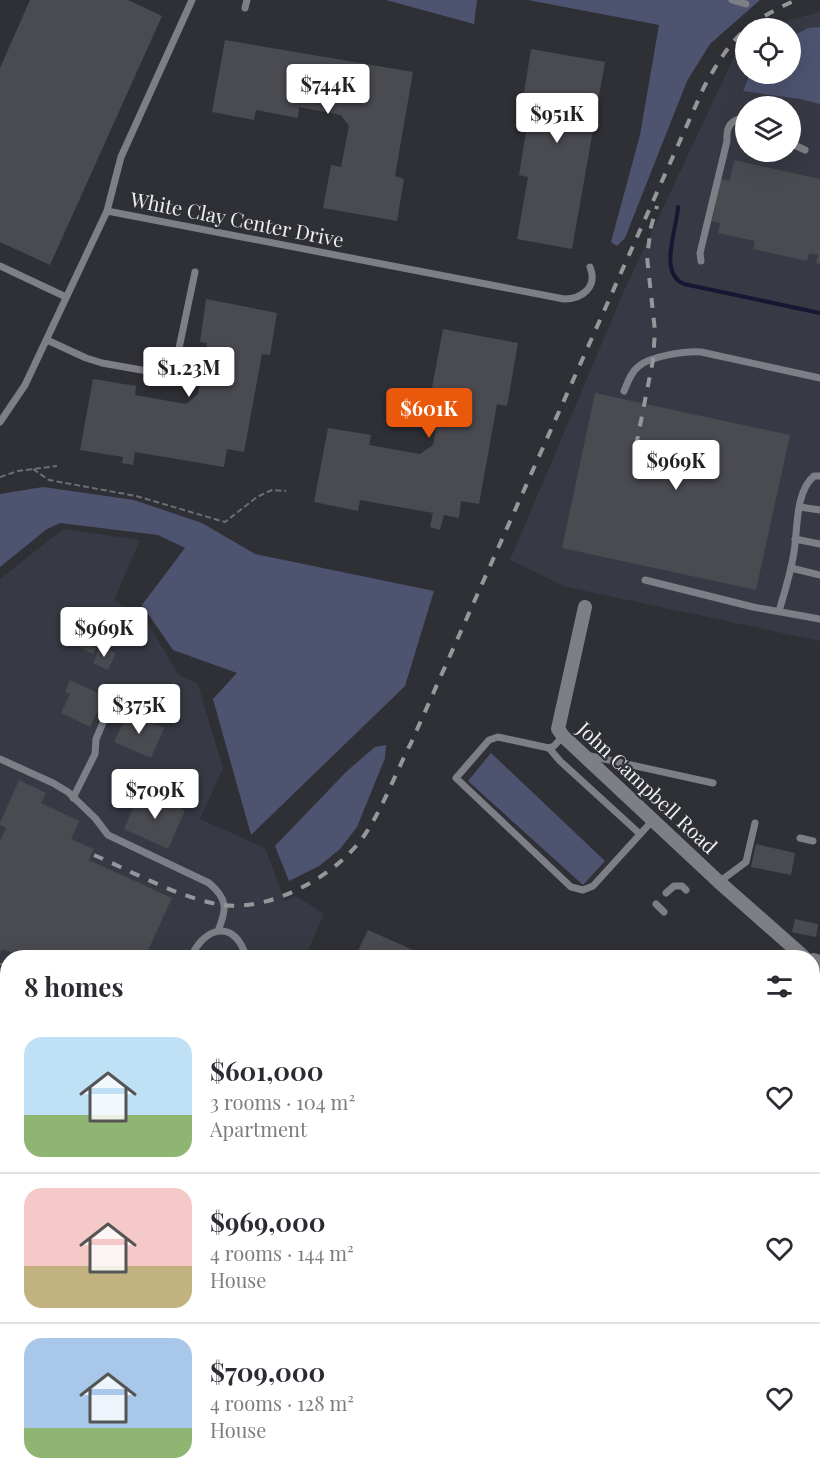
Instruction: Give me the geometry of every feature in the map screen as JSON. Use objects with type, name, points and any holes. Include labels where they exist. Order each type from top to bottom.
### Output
[{"type":"street","name":"John Campbell Road","points":[[585,608],[558,729],[653,820],[796,950]]},
{"type":"lane","points":[[107,211],[121,157],[192,0]]},
{"type":"lane","points":[[732,0],[746,4]]},
{"type":"lane","points":[[701,261],[700,253],[727,141],[726,132],[730,123],[735,119]]},
{"type":"lane","points":[[801,148],[805,150]]},
{"type":"lane","name":"White Clay Center Drive","points":[[0,422],[26,385],[107,211],[564,299],[577,299],[586,292],[591,283],[590,267]]},
{"type":"lane","points":[[0,266],[66,297]]},
{"type":"lane","points":[[46,339],[102,363],[164,374],[174,372],[195,272]]},
{"type":"lane","points":[[624,391],[630,376],[640,364],[686,351],[820,378]]},
{"type":"lane","points":[[779,611],[791,568],[800,507],[807,481],[814,476],[820,476]]},
{"type":"lane","points":[[800,507],[820,510]]},
{"type":"lane","points":[[795,539],[820,544]]},
{"type":"lane","points":[[791,568],[820,575]]},
{"type":"lane","points":[[645,580],[820,619]]},
{"type":"lane","points":[[73,798],[95,754],[96,739],[117,690]]},
{"type":"lane","points":[[563,736],[549,748],[498,737],[489,740],[456,778],[571,887],[583,890],[593,886],[653,820]]},
{"type":"lane","points":[[549,748],[560,761],[640,834]]},
{"type":"lane","points":[[581,753],[713,783]]},
{"type":"lane","points":[[0,759],[53,783],[95,818],[108,836],[209,882],[222,897],[225,912],[218,931]]},
{"type":"lane","points":[[714,873],[746,862],[756,828]]},
{"type":"lane","points":[[800,838],[813,840]]},
{"type":"lane","points":[[666,893],[674,886],[682,886],[686,890]]},
{"type":"lane","points":[[656,904],[664,912]]},
{"type":"lane","points":[[196,950],[208,935],[218,931],[228,931],[237,937],[243,950]]},
{"type":"path","points":[[0,477],[18,471],[57,466]]},
{"type":"path","points":[[33,469],[49,480],[136,496],[225,522],[257,497],[272,490],[286,491]]},
{"type":"shaded area","points":[[386,0],[477,0],[474,24]]},
{"type":"shaded area","points":[[528,0],[760,0],[740,18],[735,18],[735,22],[710,44],[687,81],[625,238],[617,246],[611,242],[640,135],[659,25]]},
{"type":"shaded area","points":[[820,12],[820,641],[566,587],[510,560],[624,291],[734,57],[735,84],[801,84],[801,18],[797,18]]},
{"type":"shaded area","points":[[820,27],[820,104],[801,99],[801,96],[779,96],[743,91],[746,84],[801,84],[801,32],[808,28]]},
{"type":"shaded area","points":[[43,487],[134,500],[202,523],[255,554],[434,591],[405,686],[251,835],[213,699],[237,673],[173,650],[142,605],[185,548],[158,535],[60,523],[47,529],[0,567],[0,494]]},
{"type":"shaded area","points":[[63,529],[140,540],[114,600],[147,622],[178,674],[198,684],[223,768],[200,819],[265,848],[285,901],[296,896],[324,914],[308,950],[0,950],[0,579]]},
{"type":"shaded area","points":[[386,745],[385,758],[357,827],[340,849],[319,866],[289,881],[275,846],[347,771],[375,747]]},
{"type":"shaded area","points":[[491,753],[605,861],[583,885],[468,781]]},
{"type":"building","points":[[30,0],[128,0],[162,16],[50,265],[0,242],[0,68]]},
{"type":"building","points":[[225,40],[413,72],[395,176],[404,179],[397,221],[323,208],[331,165],[341,167],[349,126],[341,115],[299,107],[298,118],[256,110],[254,120],[212,112]]},
{"type":"building","points":[[531,49],[605,62],[572,249],[517,239],[528,177],[519,175],[529,113],[521,111]]},
{"type":"building","points":[[734,160],[820,179],[820,264],[816,263],[818,255],[809,253],[807,261],[753,249],[755,241],[718,233],[720,223],[712,221],[721,179],[730,181]]},
{"type":"building","points":[[206,299],[277,313],[270,355],[262,354],[244,452],[227,449],[224,467],[135,452],[133,465],[122,463],[123,457],[80,450],[93,379],[136,386],[135,395],[186,404],[198,394],[207,343],[200,342]]},
{"type":"building","points":[[443,329],[518,343],[507,406],[497,404],[479,504],[461,501],[459,518],[444,515],[440,530],[430,527],[433,513],[360,500],[358,511],[314,502],[328,428],[371,435],[369,445],[420,454],[433,445],[442,395],[431,393]]},
{"type":"building","points":[[595,393],[790,435],[756,590],[562,548]]},
{"type":"building","points":[[83,642],[96,648],[93,654],[80,648]]},
{"type":"building","points":[[100,646],[116,653],[108,670],[93,663]]},
{"type":"building","points":[[70,680],[105,696],[90,727],[61,713],[70,694],[65,692]]},
{"type":"building","points":[[167,705],[178,710],[173,720],[163,716]]},
{"type":"building","points":[[128,711],[164,728],[151,758],[114,742]]},
{"type":"building","points":[[19,780],[46,793],[41,803],[79,821],[71,839],[94,849],[89,860],[172,898],[148,950],[0,950],[0,841],[6,828],[0,823]]},
{"type":"building","points":[[141,791],[185,810],[168,849],[124,829]]},
{"type":"building","points":[[756,844],[795,853],[791,875],[751,867]]},
{"type":"building","points":[[795,919],[818,924],[816,937],[792,932]]},
{"type":"building","points":[[368,930],[413,950],[358,950]]},
{"type":"waterway","points":[[678,207],[670,261],[676,278],[684,284],[820,313]]},
{"type":"railway","points":[[94,855],[185,895],[216,904],[235,906],[256,904],[296,890],[333,868],[361,840],[381,806],[411,743],[704,87],[723,56],[741,34],[764,16],[796,0]]},
{"type":"railway","points":[[636,446],[653,360],[655,331],[647,257],[651,227],[657,206]]}]
